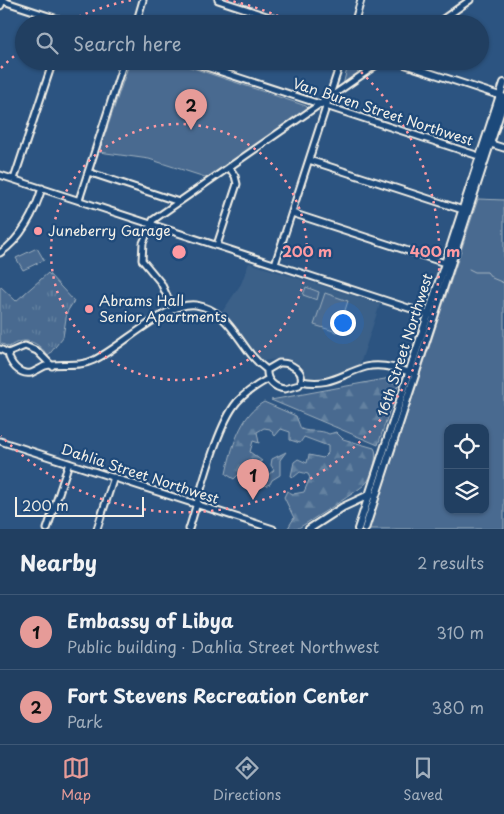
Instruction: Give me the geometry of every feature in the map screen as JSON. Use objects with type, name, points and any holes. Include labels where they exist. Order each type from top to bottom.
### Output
[{"type":"main road","name":"16th Street Northwest","points":[[365,529],[373,494],[503,98],[504,83]]},
{"type":"main road","name":"16th Street Northwest","points":[[358,529],[373,494]]},
{"type":"main road","points":[[309,529],[373,494]]},
{"type":"street","points":[[139,15],[144,0]]},
{"type":"street","points":[[218,0],[264,15]]},
{"type":"street","points":[[357,15],[361,0]]},
{"type":"street","points":[[449,15],[470,0]]},
{"type":"street","points":[[1,2],[41,15]]},
{"type":"street","points":[[14,179],[50,70]]},
{"type":"street","points":[[79,200],[121,70]]},
{"type":"street","name":"Van Buren Street Northwest","points":[[216,70],[483,157]]},
{"type":"street","points":[[329,99],[338,70]]},
{"type":"street","points":[[173,309],[161,282],[142,260],[141,254],[150,223],[229,167],[324,105],[329,99],[369,70]]},
{"type":"street","points":[[421,70],[503,98]]},
{"type":"street","points":[[275,264],[309,160],[324,105]]},
{"type":"street","name":"Van Buren Street Northwest","points":[[487,143],[504,148]]},
{"type":"street","points":[[309,160],[465,211]]},
{"type":"street","points":[[217,245],[236,184],[235,175],[229,167]]},
{"type":"street","points":[[88,172],[179,202]]},
{"type":"street","points":[[0,175],[431,315]]},
{"type":"street","points":[[0,252],[15,241],[36,205],[42,188]]},
{"type":"street","points":[[292,213],[448,264]]},
{"type":"street","points":[[0,349],[8,353],[14,367],[21,372],[30,373],[52,366],[78,365],[94,360],[173,309],[195,305],[216,312],[231,325],[252,358],[267,370],[268,379],[277,387],[285,389],[295,388],[301,382],[333,380],[372,366],[392,367],[412,373]]},
{"type":"street","points":[[8,353],[25,346],[37,351],[52,366]]},
{"type":"street","points":[[42,368],[44,359]]},
{"type":"street","points":[[267,370],[279,363],[288,363],[300,372],[301,382]]},
{"type":"street","points":[[189,529],[220,434],[231,411],[247,393],[268,379]]},
{"type":"street","name":"Dahlia Street Northwest","points":[[0,441],[273,529]]},
{"type":"street","points":[[47,529],[69,463]]},
{"type":"street","points":[[97,529],[114,477]]},
{"type":"shaded area","points":[[249,263],[380,304],[360,364],[332,376],[307,379],[302,366],[295,362],[281,358],[264,361],[258,358],[245,343],[234,323],[222,312],[241,284]]},
{"type":"green space","points":[[127,70],[199,70],[308,108],[208,178],[149,159],[99,152]]},
{"type":"green space","points":[[347,70],[365,70],[343,85]]},
{"type":"green space","points":[[478,199],[504,200],[504,529],[369,529]]},
{"type":"green space","points":[[37,248],[44,260],[23,270],[16,258]]},
{"type":"green space","points":[[48,273],[74,301],[67,312],[63,337],[48,356],[40,347],[30,342],[20,342],[9,347],[0,343],[0,286],[16,301]]},
{"type":"green space","points":[[306,287],[319,292],[317,300],[303,295]]},
{"type":"green space","points":[[325,293],[348,301],[340,326],[342,327],[337,332],[314,325]]},
{"type":"green space","points":[[401,376],[378,445],[271,400]]},
{"type":"green space","points":[[264,402],[296,416],[301,429],[329,434],[336,432],[343,439],[374,448],[375,451],[373,469],[368,481],[364,485],[297,529],[288,528],[294,518],[284,497],[287,491],[293,494],[304,492],[310,478],[308,474],[300,472],[294,477],[291,476],[294,462],[298,459],[307,463],[309,455],[323,458],[328,453],[328,446],[304,437],[300,443],[290,440],[290,432],[281,429],[275,436],[270,429],[264,428],[257,432],[259,443],[253,441],[250,452],[262,461],[259,462],[259,470],[268,475],[274,470],[271,465],[272,459],[286,452],[280,460],[280,475],[272,480],[270,484],[261,487],[253,484],[251,479],[249,480],[238,475],[234,479],[226,474],[234,443],[243,423]]},
{"type":"waterway","points":[[469,269],[475,272],[487,272],[492,278],[504,283]]},
{"type":"place","name":"Fort Stevens Recreation Center","points":[[191,130]]},
{"type":"place","name":"Juneberry Garage","points":[[38,231]]},
{"type":"place","name":"Abrams Hall Senior Apartments","points":[[89,309]]},
{"type":"place","name":"Embassy of Libya","points":[[253,500]]}]
